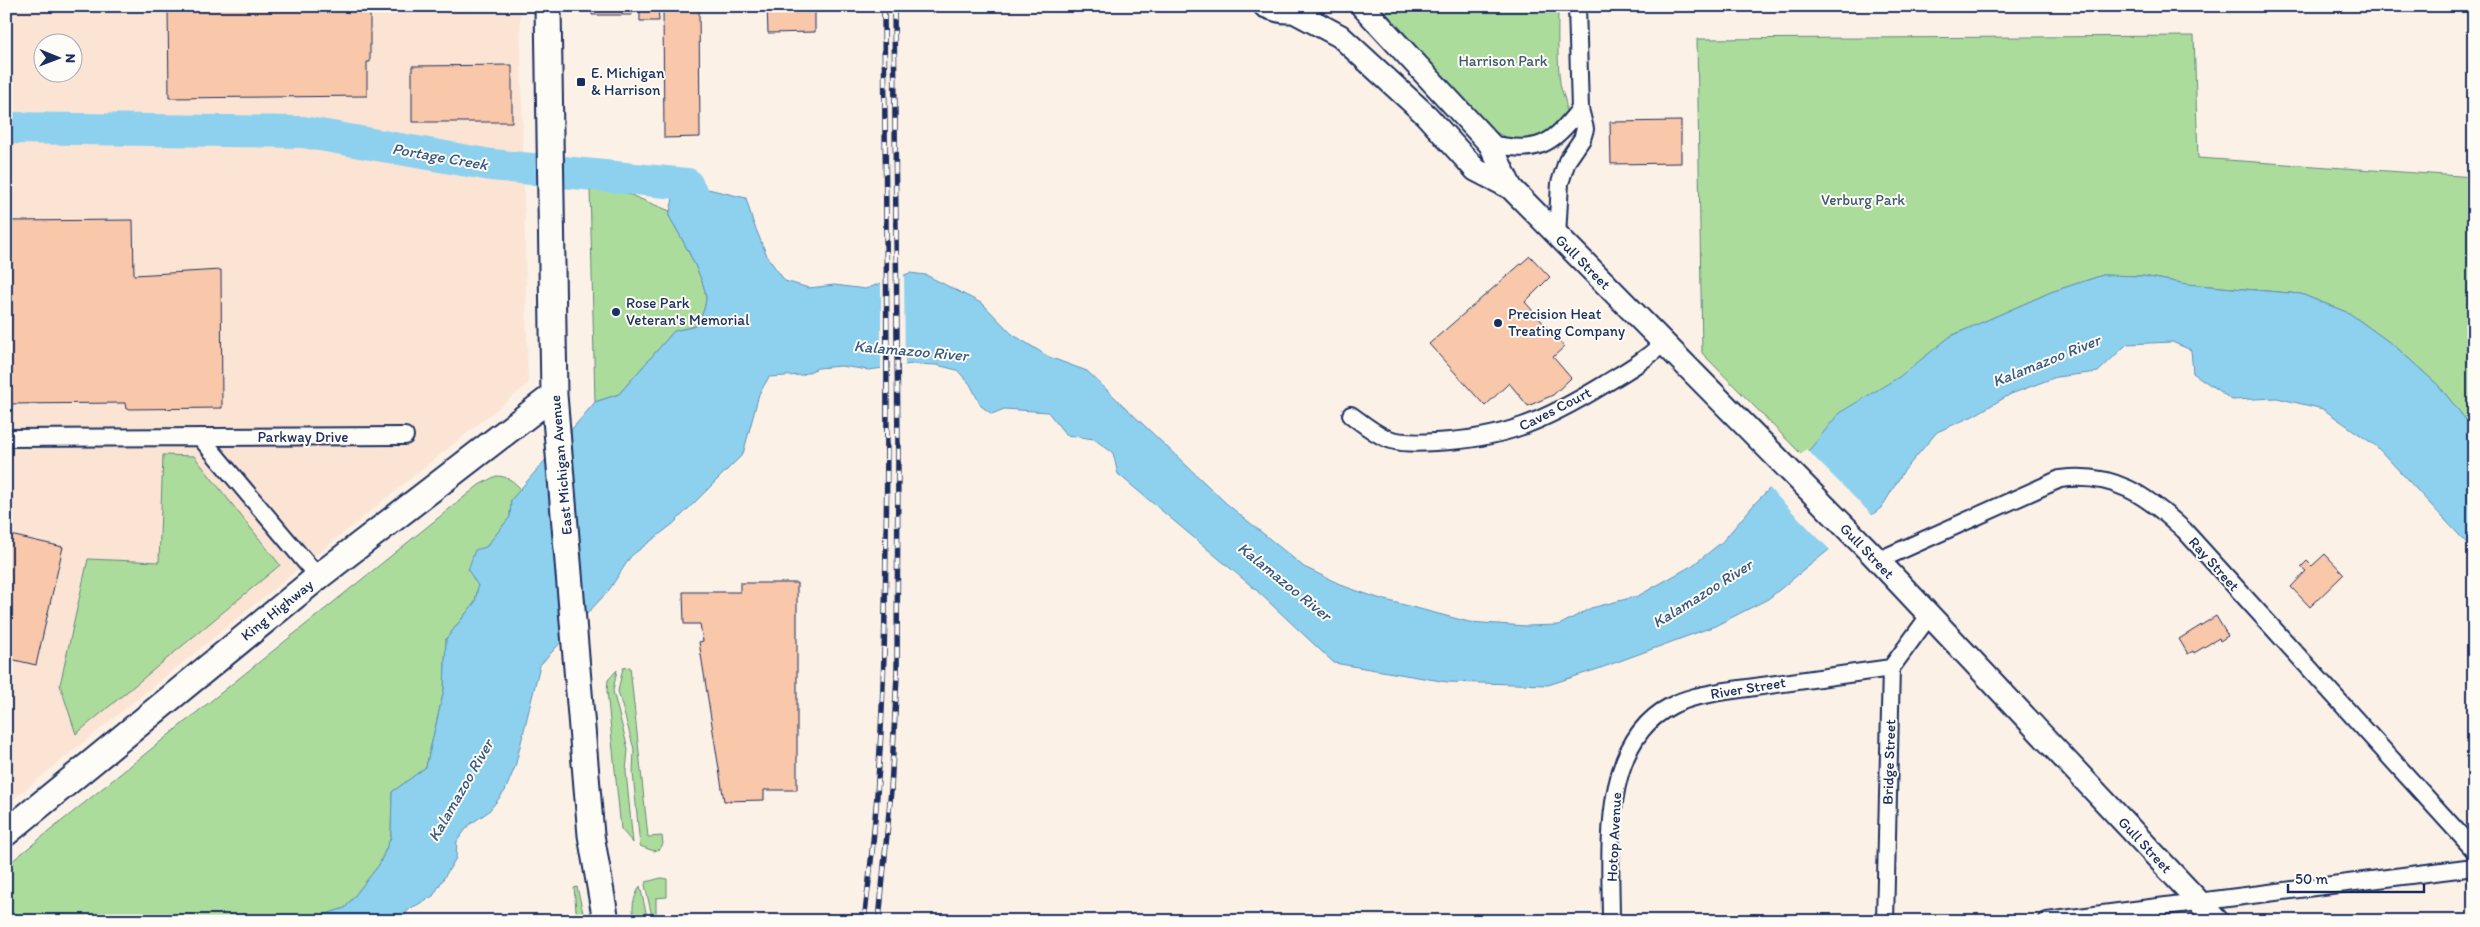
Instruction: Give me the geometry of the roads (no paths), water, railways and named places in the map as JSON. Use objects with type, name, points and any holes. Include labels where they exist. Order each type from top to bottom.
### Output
[{"type":"main road","name":"East Michigan Avenue","points":[[548,6],[555,402],[591,835],[606,921]]},
{"type":"main road","name":"King Highway","points":[[6,833],[318,577],[555,402]]},
{"type":"street","name":"Gull Street","points":[[1265,6],[1277,11],[1305,9],[1340,36],[1426,114],[1476,170],[1511,188],[1874,557],[2217,921]]},
{"type":"street","name":"Gull Street","points":[[1362,6],[1490,144],[1511,188]]},
{"type":"street","points":[[1558,236],[1560,183],[1567,161],[1582,139],[1585,129],[1580,109],[1577,6]]},
{"type":"street","points":[[1490,144],[1515,148],[1532,148],[1547,142],[1561,133],[1580,109]]},
{"type":"street","name":"Caves Court","points":[[1351,415],[1386,439],[1417,443],[1461,441],[1494,435],[1520,428],[1569,405],[1648,357],[1664,342]]},
{"type":"street","name":"Parkway Drive","points":[[6,438],[405,436]]},
{"type":"street","points":[[200,437],[318,577]]},
{"type":"street","name":"Ray Street","points":[[1874,557],[2060,479],[2080,477],[2112,480],[2162,510],[2184,530],[2474,850]]},
{"type":"street","points":[[1891,668],[1929,616]]},
{"type":"street","name":"River Street","points":[[1627,754],[1636,739],[1657,716],[1671,706],[1692,698],[1719,692],[1891,668]]},
{"type":"street","name":"Bridge Street","points":[[1885,921],[1891,668]]},
{"type":"street","name":"Hotop Avenue","points":[[1611,921],[1612,819],[1618,780],[1627,754]]},
{"type":"street","points":[[2047,921],[2474,867]]},
{"type":"water","name":"Kalamazoo River","points":[[687,184],[746,198],[753,222],[768,258],[785,281],[809,288],[835,285],[865,289],[910,273],[926,275],[983,304],[1012,334],[1049,357],[1087,371],[1227,504],[1304,567],[1346,587],[1378,598],[1469,622],[1526,626],[1559,625],[1591,608],[1638,596],[1693,565],[1722,542],[1757,501],[1811,448],[1839,413],[1899,377],[1951,336],[2051,292],[2103,275],[2143,276],[2187,284],[2301,294],[2349,313],[2396,347],[2439,386],[2474,430],[2474,551],[2376,446],[2323,409],[2277,398],[2232,400],[2193,373],[2191,350],[2172,342],[2127,344],[2098,372],[2056,377],[2011,394],[1973,416],[1937,432],[1903,472],[1882,507],[1768,599],[1715,626],[1598,669],[1548,685],[1447,682],[1334,663],[1255,589],[1118,474],[1113,453],[1094,439],[1066,435],[1048,412],[1004,409],[992,414],[981,406],[970,384],[957,370],[937,365],[912,364],[869,370],[841,366],[818,368],[802,375],[769,377],[759,394],[743,454],[673,524],[631,556],[609,590],[540,665],[515,767],[505,791],[488,812],[469,825],[457,841],[456,858],[433,896],[408,910],[402,921],[304,921],[345,908],[379,865],[391,837],[392,792],[426,767],[444,690],[446,639],[475,602],[478,586],[468,570],[475,550],[486,547],[510,517],[511,500],[595,402],[619,394],[674,331],[696,326],[700,319],[706,301],[705,289],[691,256],[669,216],[674,194]]},
{"type":"waterway","name":"Portage Creek","points":[[6,128],[303,132],[491,165],[687,184],[708,223]]},
{"type":"railway","points":[[864,921],[878,779],[885,635],[887,406],[884,6]]},
{"type":"railway","points":[[879,921],[891,790],[897,675],[898,450],[894,6]]},
{"type":"place","name":"E. Michigan & Harrison","points":[[581,82]]},
{"type":"place","name":"Rose Park Veteran's Memorial","points":[[616,312]]},
{"type":"place","name":"Precision Heat Treating Company","points":[[1498,323]]},
{"type":"park label","name":"Harrison Park","points":[[1503,61]]},
{"type":"park label","name":"Verburg Park","points":[[1863,200]]}]
